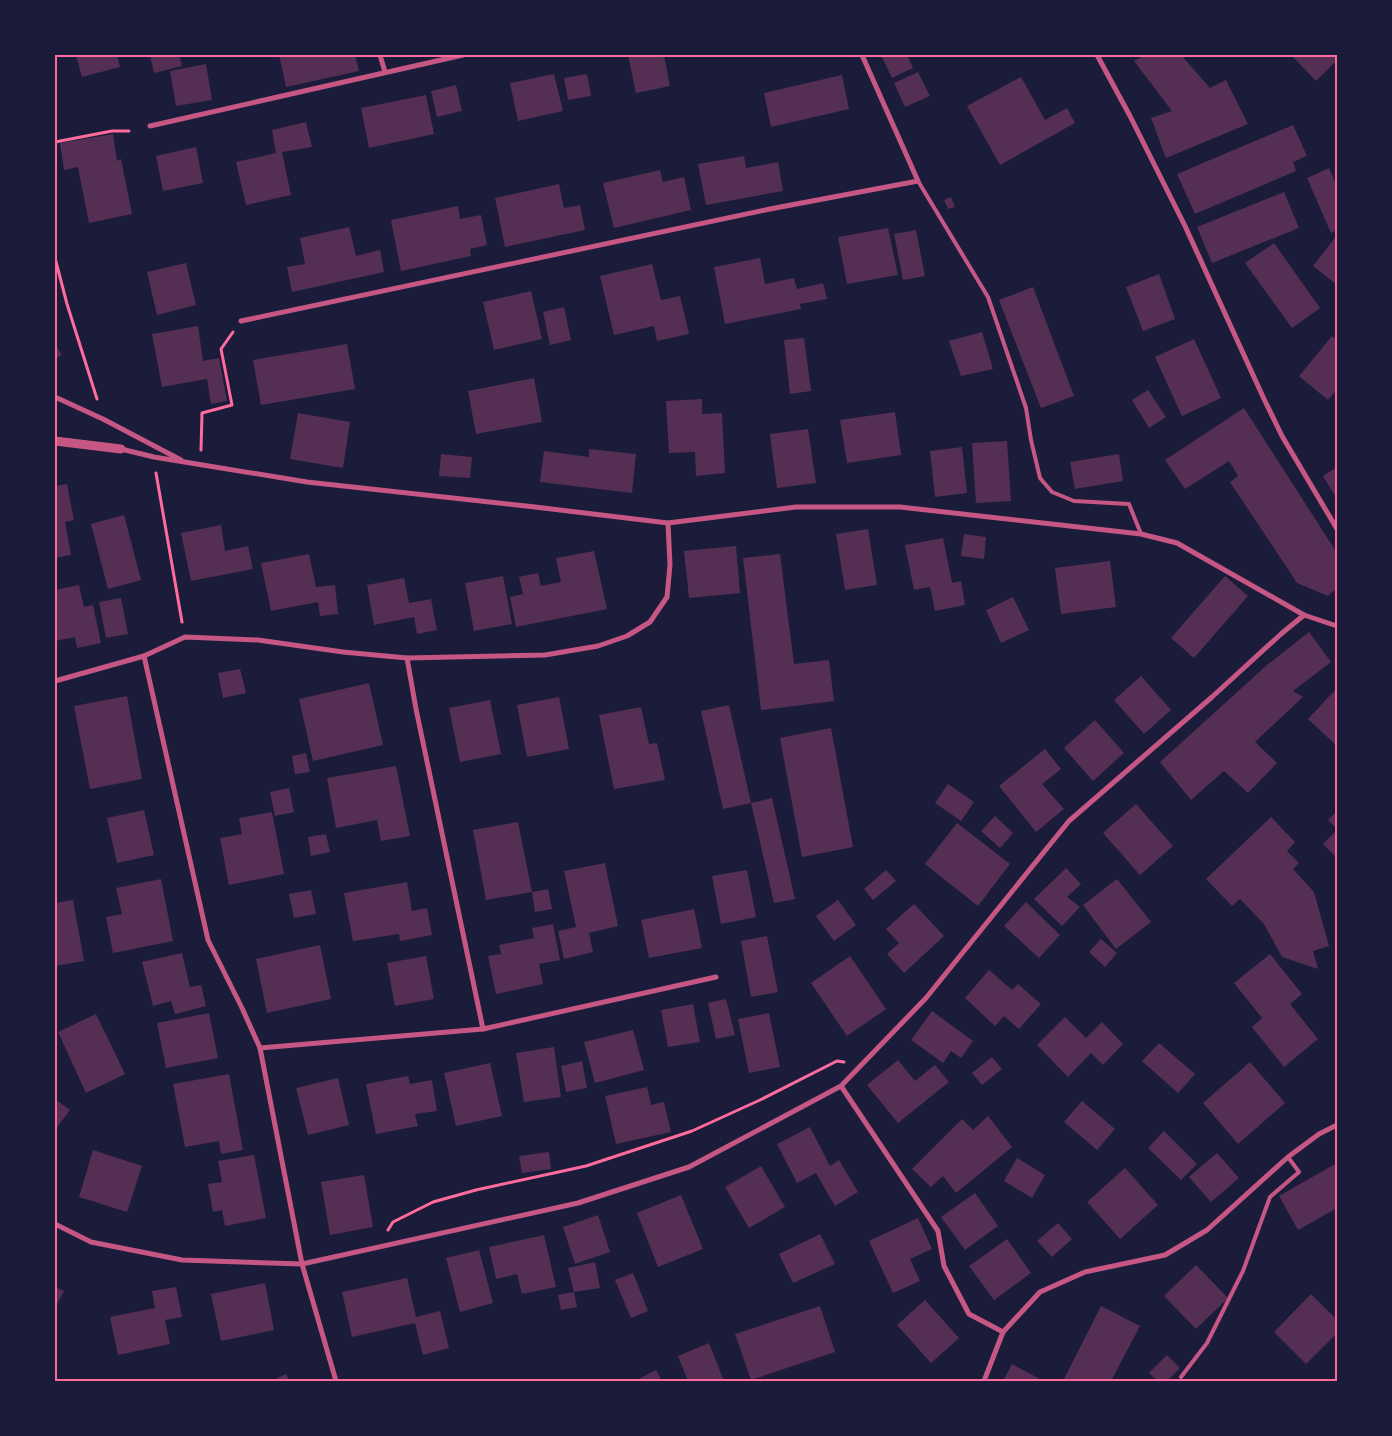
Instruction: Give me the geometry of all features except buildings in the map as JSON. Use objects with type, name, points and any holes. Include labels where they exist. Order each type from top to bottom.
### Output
[{"type":"street","points":[[380,55],[384,72]]},
{"type":"street","points":[[150,126],[463,55]]},
{"type":"street","points":[[241,321],[770,209],[918,181],[862,55]]},
{"type":"street","points":[[1097,55],[1185,226],[1267,407],[1301,470],[1337,528]]},
{"type":"street","points":[[55,397],[103,419],[186,463]]},
{"type":"street","points":[[55,441],[121,449],[186,463],[307,482],[668,523],[796,507],[900,507],[1142,534],[1177,543],[1304,615],[1337,626]]},
{"type":"street","points":[[55,682],[144,656],[185,637],[258,640],[342,652],[407,658],[545,654],[598,646],[627,636],[650,622],[667,597],[670,565],[668,523]]},
{"type":"street","points":[[55,1224],[91,1242],[182,1260],[302,1264],[578,1203],[689,1167],[842,1086],[926,998],[1069,821],[1304,615]]},
{"type":"street","points":[[144,656],[208,940],[260,1048],[302,1264],[336,1381]]},
{"type":"street","points":[[407,658],[483,1029]]},
{"type":"street","points":[[260,1048],[483,1029],[716,977]]},
{"type":"street","points":[[842,1086],[938,1230],[944,1266],[969,1314],[1003,1332]]},
{"type":"street","points":[[984,1381],[1003,1332],[1040,1292],[1086,1272],[1165,1254],[1207,1230],[1288,1157],[1319,1134],[1337,1125]]},
{"type":"lane","points":[[918,181],[988,297],[1026,408],[1040,478],[1052,492],[1074,501],[1129,504],[1142,534]]},
{"type":"lane","points":[[1181,1376],[1207,1343],[1243,1271],[1270,1197],[1299,1172],[1288,1157]]},
{"type":"path","points":[[55,142],[112,131],[128,131]]},
{"type":"path","points":[[55,258],[67,304],[103,419]]},
{"type":"path","points":[[201,452],[202,413],[232,405],[221,349],[241,321]]},
{"type":"path","points":[[154,457],[185,637]]},
{"type":"path","points":[[392,1222],[433,1202],[476,1190],[586,1166],[692,1131],[760,1100],[837,1061],[862,1064]]}]
